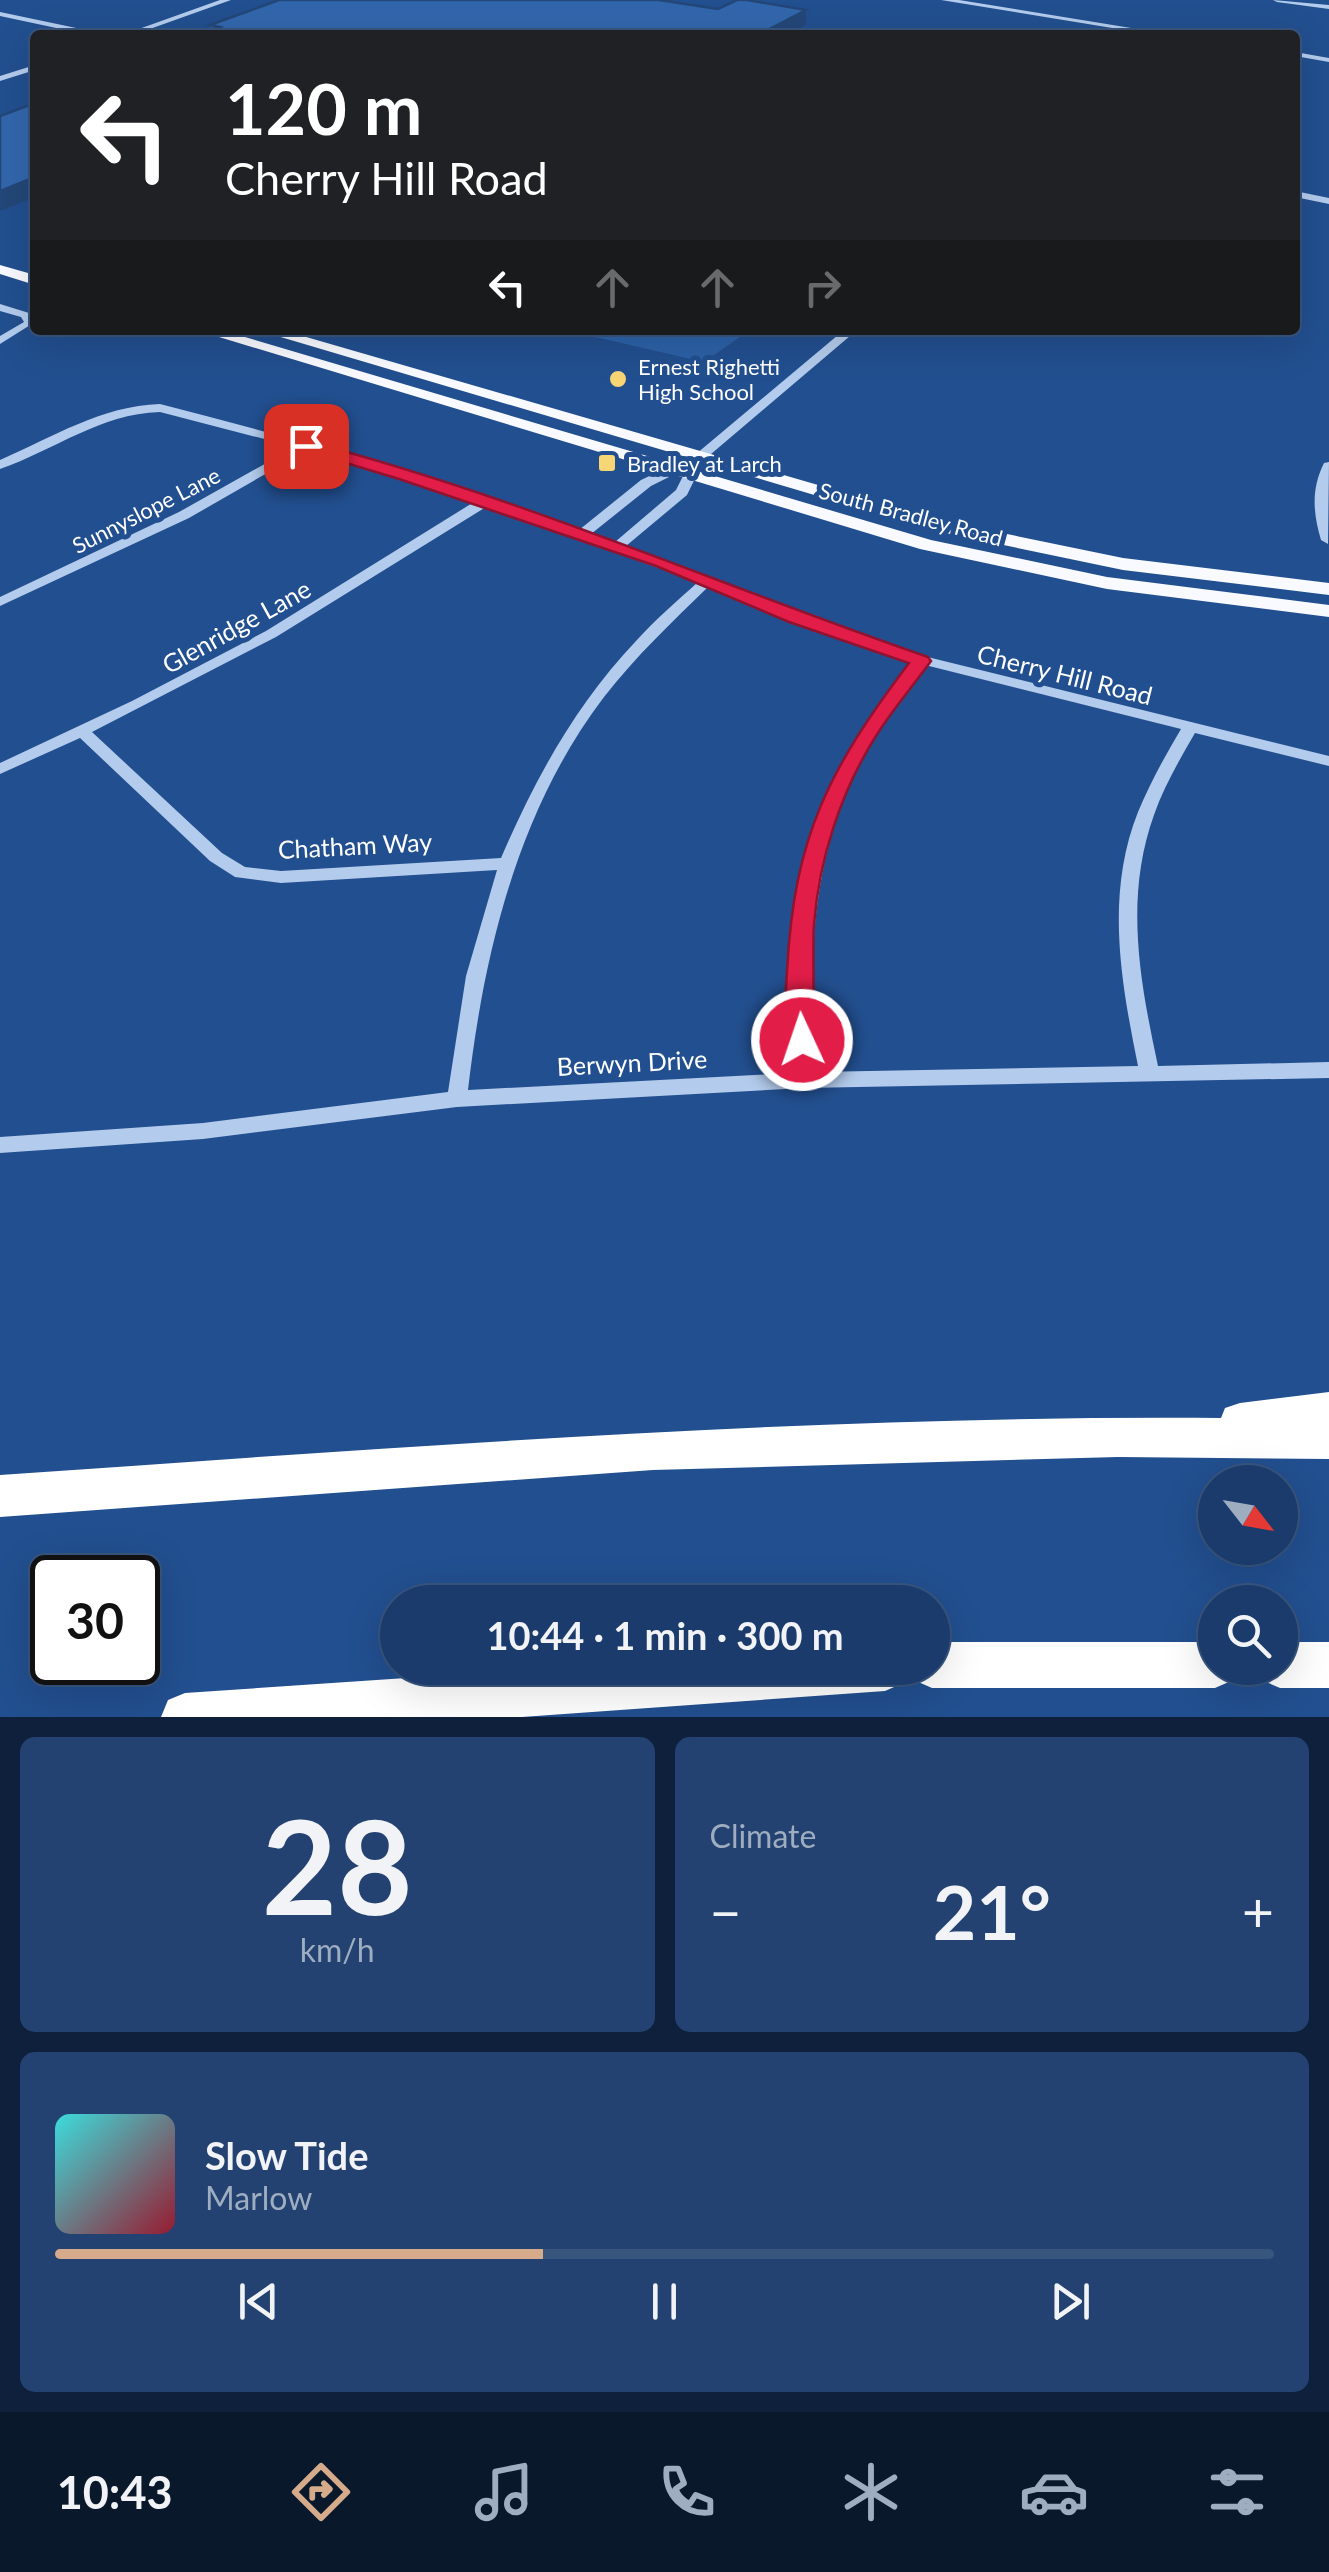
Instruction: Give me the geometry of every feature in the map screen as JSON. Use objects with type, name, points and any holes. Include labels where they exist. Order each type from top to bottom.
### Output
[{"type":"highway","points":[[1118,1438],[1329,1411]]},
{"type":"highway","points":[[0,1496],[653,1450],[1118,1438],[1329,1439]]},
{"type":"highway","points":[[950,1665],[1198,1665]]},
{"type":"highway","points":[[1298,1665],[1329,1665]]},
{"type":"highway","points":[[185,1717],[642,1685]]},
{"type":"main road","points":[[0,253],[30,262]]},
{"type":"main road","points":[[0,270],[30,279]]},
{"type":"main road","name":"South Bradley Road","points":[[222,335],[688,467],[1001,540],[1178,572],[1329,589]]},
{"type":"main road","name":"South Bradley Road","points":[[280,335],[891,535],[992,560],[1123,585],[1329,611]]},
{"type":"street","points":[[140,30],[227,0]]},
{"type":"street","points":[[944,0],[1138,30]]},
{"type":"street","points":[[1278,0],[1329,7]]},
{"type":"street","points":[[0,14],[76,30]]},
{"type":"street","points":[[1300,55],[1329,60]]},
{"type":"street","points":[[0,79],[30,69]]},
{"type":"street","points":[[1300,195],[1329,202]]},
{"type":"street","points":[[0,307],[26,315],[30,323],[0,341]]},
{"type":"street","points":[[580,534],[646,483],[688,467],[846,335]]},
{"type":"street","name":"Cherry Hill Road","points":[[0,465],[116,412],[160,408],[306,446],[484,502],[708,580],[828,630],[921,661],[1329,761]]},
{"type":"street","name":"Sunnyslope Lane","points":[[0,602],[184,515],[306,446]]},
{"type":"street","points":[[1328,540],[1319,510],[1322,478],[1329,466]]},
{"type":"street","points":[[617,547],[682,492],[688,467]]},
{"type":"street","name":"Glenridge Lane","points":[[0,770],[271,634],[484,502]]},
{"type":"street","points":[[458,1099],[474,971],[506,864],[572,732],[603,688],[637,648],[708,580]]},
{"type":"street","points":[[805,1080],[798,1001],[802,922],[813,858],[844,774],[867,733],[921,661]]},
{"type":"street","points":[[1150,1074],[1129,980],[1124,916],[1132,853],[1146,804],[1190,728]]},
{"type":"street","name":"Chatham Way","points":[[82,731],[216,856],[241,873],[281,877],[506,864]]},
{"type":"street","name":"Berwyn Drive","points":[[0,1145],[203,1131],[458,1099],[805,1080],[1329,1070]]},
{"type":"shaded area","points":[[587,335],[743,335],[704,362]]},
{"type":"building","points":[[279,0],[659,0],[718,9],[747,0],[806,10],[768,30],[212,30],[220,27],[210,25]]},
{"type":"building","points":[[30,105],[30,179],[0,191],[0,116]]},
{"type":"place","name":"Ernest Righetti High School","points":[[618,379]]},
{"type":"place","name":"Bradley at Larch","points":[[607,463]]},
{"type":"route","points":[[306,446],[405,475],[662,562],[796,618],[921,661],[867,733],[837,788],[813,858],[802,922],[798,1001],[802,1040]]}]
